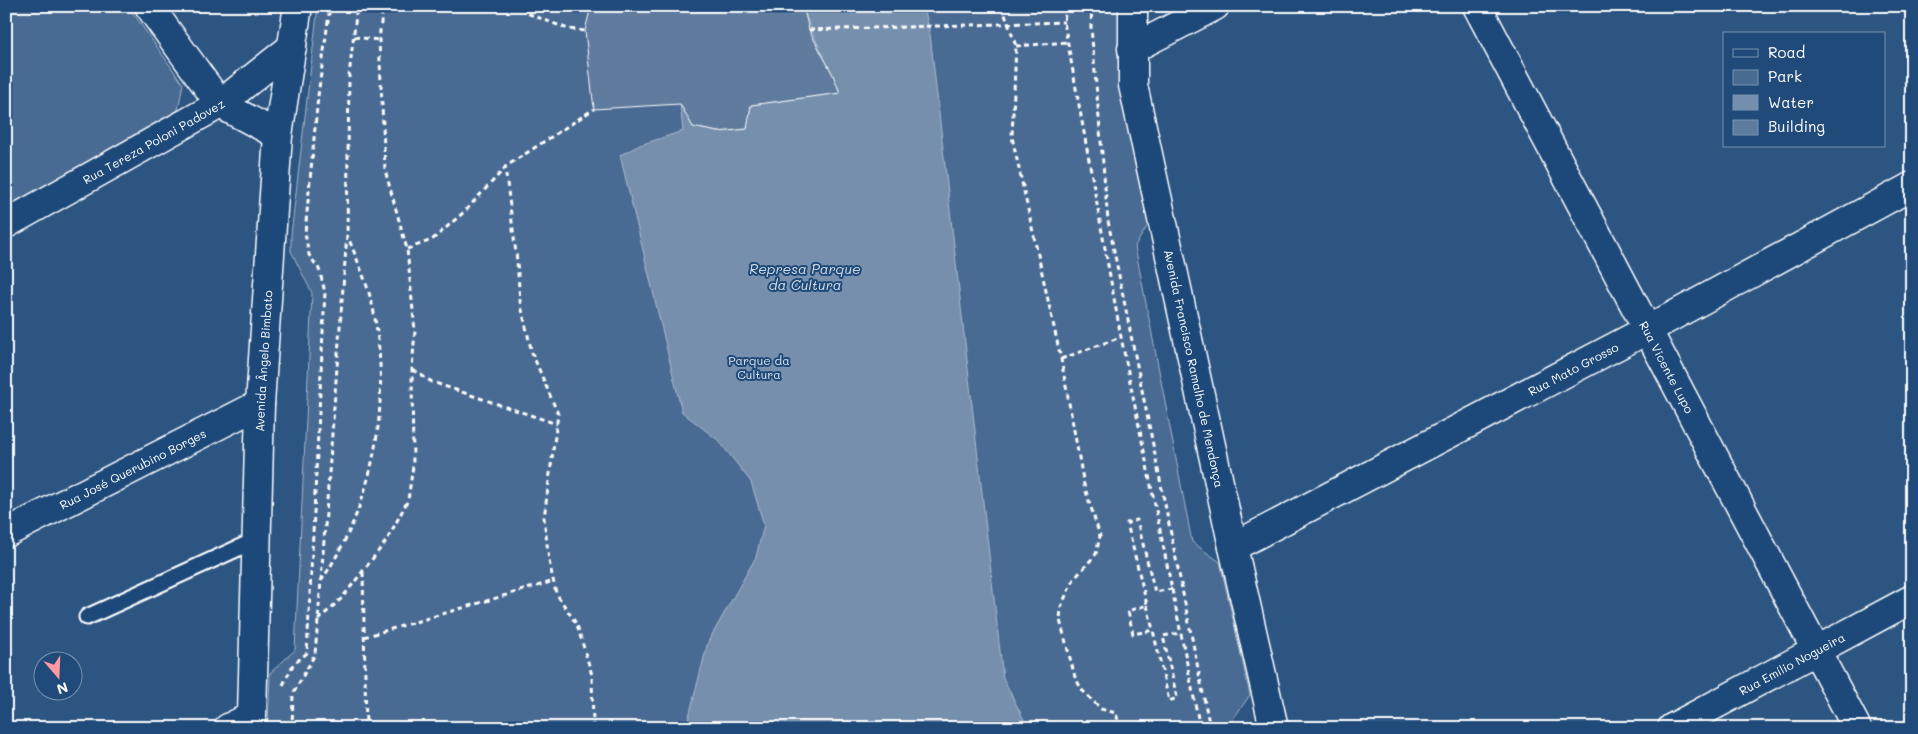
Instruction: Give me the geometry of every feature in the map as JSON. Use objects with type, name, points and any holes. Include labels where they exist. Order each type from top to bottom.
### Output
[{"type":"street","points":[[149,6],[220,104],[278,135]]},
{"type":"street","name":"Avenida Ângelo Bimbato","points":[[244,724],[256,540],[260,404],[278,135],[298,6]]},
{"type":"street","name":"Avenida Francisco Ramalho de Mendonça","points":[[1133,6],[1133,84],[1274,728]]},
{"type":"street","points":[[1132,49],[1215,6]]},
{"type":"street","name":"Rua Vicente Lupo","points":[[1477,6],[1857,728]]},
{"type":"street","name":"Rua Tereza Poloni Padovez","points":[[6,224],[220,104],[292,47]]},
{"type":"street","name":"Rua Mato Grosso","points":[[1233,547],[1647,330],[1912,186]]},
{"type":"street","name":"Rua José Querubino Borges","points":[[6,533],[260,404]]},
{"type":"street","name":"Rua Emílio Nogueira","points":[[1672,728],[1912,599]]},
{"type":"lane","points":[[87,617],[256,540]]},
{"type":"path","points":[[283,693],[283,684],[293,665],[307,653],[325,292],[319,269],[309,255],[305,233],[318,96],[330,6]]},
{"type":"path","points":[[292,728],[293,694],[315,654],[347,234],[349,76],[358,6]]},
{"type":"path","points":[[318,620],[342,598],[387,540],[408,500],[413,466],[412,369],[415,331],[407,249],[384,170],[379,40],[384,6]]},
{"type":"path","points":[[524,6],[527,13],[568,29],[585,31]]},
{"type":"path","points":[[1002,6],[1016,46],[1012,137],[1061,359],[1084,484],[1100,536],[1096,554],[1074,579],[1067,593],[1061,607],[1060,620],[1075,678],[1093,702],[1101,709],[1116,713],[1120,728]]},
{"type":"path","points":[[1066,6],[1064,22],[1121,337],[1200,728]]},
{"type":"path","points":[[1092,6],[1091,27],[1108,221],[1210,728]]},
{"type":"path","points":[[809,30],[1064,22]]},
{"type":"path","points":[[354,37],[379,40]]},
{"type":"path","points":[[1016,46],[1069,42]]},
{"type":"path","points":[[407,249],[432,240],[464,212],[505,167],[594,109]]},
{"type":"path","points":[[505,167],[520,301],[532,352],[558,414],[544,518],[556,593],[577,625],[592,675],[593,728]]},
{"type":"path","points":[[321,582],[340,553],[352,526],[376,450],[381,414],[374,312],[363,275],[347,234]]},
{"type":"path","points":[[1061,359],[1121,337]]},
{"type":"path","points":[[412,369],[432,382],[557,424]]},
{"type":"path","points":[[1172,589],[1155,592],[1137,520],[1127,523],[1169,701],[1177,698],[1163,636],[1181,632]]},
{"type":"path","points":[[363,571],[366,728]]},
{"type":"path","points":[[364,636],[554,581]]},
{"type":"path","points":[[1147,605],[1128,610],[1133,634],[1153,630]]},
{"type":"path","points":[[282,710],[282,728]]},
{"type":"green space","points":[[6,6],[128,6],[183,84],[178,110],[6,207]]},
{"type":"green space","name":"Parque da Cultura","points":[[318,6],[1122,6],[1151,220],[1135,246],[1192,542],[1220,562],[1250,695],[1233,719],[1235,728],[268,728],[270,673],[295,650],[312,293],[291,251],[291,235]]},
{"type":"water","name":"Represa Parque da Cultura","points":[[803,6],[924,6],[930,34],[1003,678],[1028,728],[686,728],[708,642],[756,557],[764,525],[751,482],[719,441],[682,412],[620,155],[640,145],[683,131],[680,104],[693,127],[718,132],[747,129],[751,105],[840,93],[806,17]]},
{"type":"building","points":[[591,6],[803,6],[809,30],[833,75],[840,93],[751,105],[747,129],[718,132],[693,127],[680,104],[594,109],[585,31]]}]
